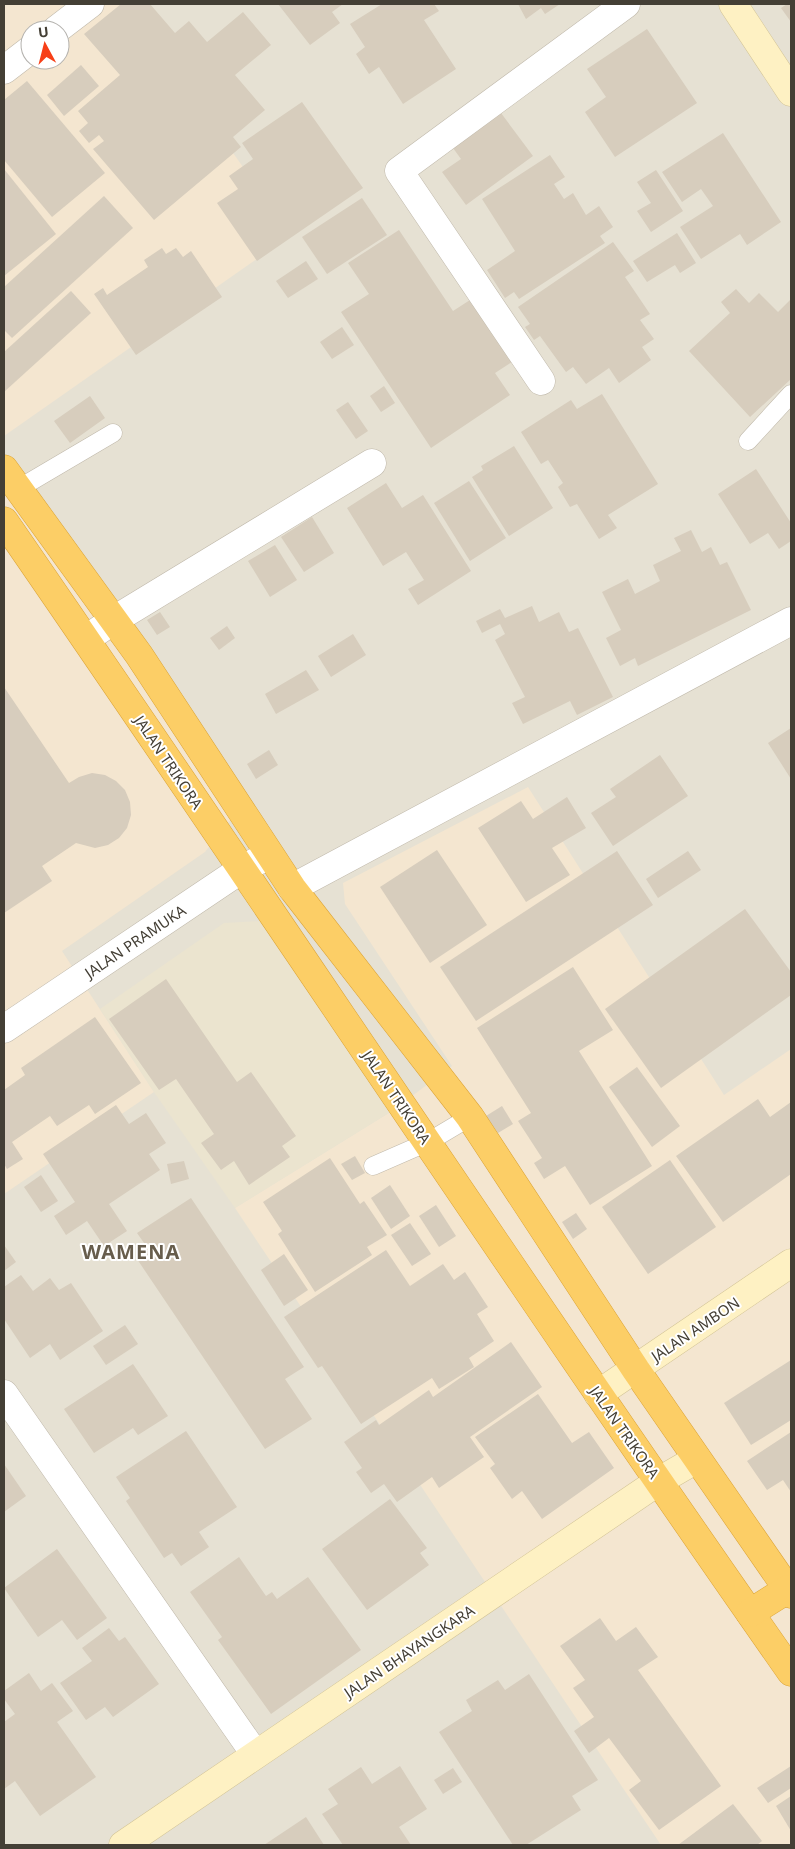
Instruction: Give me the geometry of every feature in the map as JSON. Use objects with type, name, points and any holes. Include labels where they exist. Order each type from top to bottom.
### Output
[{"type":"highway","points":[[11,479],[114,620],[292,888],[470,1117],[636,1370],[789,1591],[750,1613]]},
{"type":"highway","name":"JALAN TRIKORA","points":[[4,521],[598,1394],[791,1672]]},
{"type":"main road","points":[[733,4],[791,92]]},
{"type":"main road","name":"JALAN AMBON","points":[[598,1394],[791,1263]]},
{"type":"main road","name":"JALAN BHAYANGKARA","points":[[123,1845],[254,1754],[659,1481],[697,1459]]},
{"type":"street","points":[[69,20],[90,4]]},
{"type":"street","points":[[541,381],[399,171],[626,4]]},
{"type":"street","points":[[4,70],[20,58]]},
{"type":"street","points":[[86,639],[114,620],[372,464]]},
{"type":"street","points":[[292,888],[791,621]]},
{"type":"street","name":"JALAN PRAMUKA","points":[[4,1029],[242,869],[269,855]]},
{"type":"street","points":[[4,1394],[254,1754]]},
{"type":"lane","points":[[748,441],[791,394]]},
{"type":"lane","points":[[11,479],[113,433]]},
{"type":"lane","points":[[373,1166],[428,1142],[470,1117]]},
{"type":"shaded area","points":[[4,4],[791,4],[791,1845],[4,1845]]},
{"type":"shaded area","points":[[4,4],[128,4],[291,235],[4,436]]},
{"type":"shaded area","points":[[4,473],[236,813],[205,852],[62,951],[154,1092],[4,1194]]},
{"type":"shaded area","points":[[528,787],[724,1095],[791,1049],[791,1845],[661,1845],[235,1208],[392,1111],[452,1066],[345,904],[343,883]]},
{"type":"shaded area","points":[[263,921],[392,1111],[235,1208],[154,1092],[100,1009],[224,923]]},
{"type":"building","points":[[121,4],[150,4],[175,33],[189,21],[207,42],[243,12],[271,45],[235,75],[265,110],[233,137],[241,147],[154,220],[93,149],[104,141],[99,135],[89,143],[79,131],[88,123],[78,111],[120,75],[84,34]]},
{"type":"building","points":[[278,4],[343,4],[332,12],[340,23],[310,45]]},
{"type":"building","points":[[382,4],[434,4],[439,11],[424,20],[456,69],[403,104],[379,67],[369,74],[356,54],[365,47],[350,24]]},
{"type":"building","points":[[518,4],[560,4],[545,14],[541,8],[526,19]]},
{"type":"building","points":[[791,4],[791,22],[781,8]]},
{"type":"building","points":[[647,29],[697,103],[615,157],[585,112],[606,97],[587,69]]},
{"type":"building","points":[[81,65],[99,86],[64,116],[47,95]]},
{"type":"building","points":[[27,81],[105,173],[52,217],[4,160],[4,100]]},
{"type":"building","points":[[302,102],[363,188],[257,261],[217,203],[238,189],[229,176],[253,159],[242,143]]},
{"type":"building","points":[[501,113],[533,156],[466,205],[442,172],[461,159],[453,148]]},
{"type":"building","points":[[723,133],[781,222],[747,245],[740,234],[701,259],[680,227],[713,206],[701,189],[682,202],[662,172]]},
{"type":"building","points":[[550,155],[565,177],[554,184],[564,199],[573,193],[586,215],[599,206],[613,227],[600,236],[605,243],[519,299],[514,292],[505,298],[487,270],[515,251],[482,199]]},
{"type":"building","points":[[4,169],[56,234],[4,276]]},
{"type":"building","points":[[656,170],[683,211],[651,232],[637,211],[651,203],[637,182]]},
{"type":"building","points":[[104,196],[133,228],[12,338],[4,330],[4,287]]},
{"type":"building","points":[[362,198],[387,235],[327,274],[302,237]]},
{"type":"building","points":[[399,230],[453,311],[470,300],[512,362],[495,373],[510,395],[431,448],[341,312],[369,294],[348,263]]},
{"type":"building","points":[[677,233],[696,263],[680,273],[675,265],[647,282],[633,261]]},
{"type":"building","points":[[613,242],[634,271],[625,277],[650,314],[640,320],[654,339],[642,347],[651,360],[619,383],[609,368],[586,384],[573,367],[566,372],[540,336],[534,340],[525,327],[530,324],[518,307]]},
{"type":"building","points":[[162,248],[166,254],[176,248],[183,257],[191,251],[222,297],[136,355],[94,294],[103,288],[107,295],[148,267],[144,260]]},
{"type":"building","points":[[306,261],[318,279],[288,298],[276,281]]},
{"type":"building","points":[[736,289],[749,303],[759,293],[778,312],[791,299],[791,379],[750,417],[689,351],[730,313],[721,302]]},
{"type":"building","points":[[71,291],[91,313],[4,392],[4,352]]},
{"type":"building","points":[[342,327],[354,345],[332,359],[320,342]]},
{"type":"building","points":[[384,386],[395,403],[381,412],[370,396]]},
{"type":"building","points":[[602,394],[658,484],[608,515],[617,528],[599,539],[577,504],[570,507],[558,487],[563,483],[548,460],[541,464],[521,432],[571,400],[577,409]]},
{"type":"building","points":[[90,396],[105,418],[70,443],[54,421]]},
{"type":"building","points":[[348,402],[368,431],[356,439],[336,410]]},
{"type":"building","points":[[514,446],[553,508],[509,536],[472,477],[483,470],[481,466]]},
{"type":"building","points":[[756,469],[791,523],[791,541],[779,549],[768,533],[750,544],[718,494]]},
{"type":"building","points":[[469,481],[506,538],[470,561],[434,503]]},
{"type":"building","points":[[386,483],[402,508],[423,495],[471,571],[418,605],[408,589],[424,580],[406,552],[383,566],[347,508]]},
{"type":"building","points":[[312,517],[334,553],[304,572],[281,537]]},
{"type":"building","points":[[691,530],[702,552],[711,547],[720,565],[727,562],[751,610],[638,666],[635,658],[620,666],[606,638],[621,630],[602,592],[628,579],[635,594],[660,581],[653,565],[681,551],[674,538]]},
{"type":"building","points":[[275,545],[297,580],[270,597],[248,561]]},
{"type":"building","points":[[532,606],[539,622],[559,612],[569,632],[578,628],[613,697],[577,715],[570,701],[523,724],[512,703],[525,697],[495,640],[505,634],[500,624],[482,633],[476,621],[500,609],[505,618]]},
{"type":"building","points":[[160,612],[170,627],[157,635],[147,620]]},
{"type":"building","points":[[227,626],[235,638],[219,650],[210,638]]},
{"type":"building","points":[[353,634],[366,655],[331,677],[318,656]]},
{"type":"building","points":[[306,670],[319,690],[276,714],[265,694]]},
{"type":"building","points":[[4,687],[69,783],[79,777],[92,773],[105,775],[116,781],[125,790],[130,802],[131,815],[127,828],[119,838],[108,845],[95,848],[76,843],[42,866],[52,881],[4,913]]},
{"type":"building","points":[[791,728],[791,779],[768,743]]},
{"type":"building","points":[[269,750],[278,765],[256,779],[247,764]]},
{"type":"building","points":[[660,755],[688,796],[613,846],[591,813],[616,797],[610,789]]},
{"type":"building","points":[[567,797],[586,828],[552,848],[570,875],[526,902],[478,828],[521,801],[533,819]]},
{"type":"building","points":[[437,850],[487,925],[430,963],[380,887]]},
{"type":"building","points":[[617,851],[653,905],[476,1021],[440,967]]},
{"type":"building","points":[[688,851],[701,870],[658,898],[646,879]]},
{"type":"building","points":[[745,909],[791,972],[791,995],[661,1088],[605,1009]]},
{"type":"building","points":[[573,967],[613,1030],[579,1051],[652,1166],[590,1205],[565,1166],[544,1179],[534,1163],[542,1158],[518,1121],[531,1113],[477,1028]]},
{"type":"building","points":[[166,979],[237,1082],[251,1072],[296,1136],[282,1146],[290,1157],[249,1185],[234,1161],[221,1170],[201,1143],[214,1134],[176,1079],[159,1090],[109,1019]]},
{"type":"building","points":[[95,1017],[141,1083],[95,1114],[89,1105],[57,1126],[50,1116],[12,1142],[23,1159],[7,1169],[4,1164],[4,1090],[25,1075],[21,1068]]},
{"type":"building","points":[[637,1067],[680,1126],[652,1147],[609,1087]]},
{"type":"building","points":[[758,1099],[770,1117],[791,1102],[791,1174],[723,1222],[676,1156]]},
{"type":"building","points":[[116,1105],[129,1124],[146,1113],[166,1143],[149,1154],[160,1170],[109,1204],[127,1231],[104,1246],[87,1221],[66,1235],[54,1216],[75,1202],[43,1154]]},
{"type":"building","points":[[502,1106],[513,1124],[498,1133],[486,1116]]},
{"type":"building","points":[[355,1156],[365,1173],[352,1180],[341,1164]]},
{"type":"building","points":[[330,1158],[360,1204],[364,1201],[387,1235],[367,1247],[372,1255],[315,1292],[278,1234],[282,1231],[263,1202]]},
{"type":"building","points":[[670,1160],[716,1227],[648,1274],[602,1207]]},
{"type":"building","points":[[184,1161],[189,1179],[171,1184],[167,1164]]},
{"type":"building","points":[[41,1175],[58,1201],[41,1212],[24,1187]]},
{"type":"building","points":[[390,1185],[410,1216],[391,1229],[371,1198]]},
{"type":"building","points":[[191,1198],[304,1367],[285,1379],[312,1419],[265,1449],[137,1259],[149,1250],[137,1233]]},
{"type":"building","points":[[436,1205],[456,1236],[439,1247],[419,1216]]},
{"type":"building","points":[[576,1213],[587,1229],[573,1239],[562,1222]]},
{"type":"building","points":[[410,1223],[431,1254],[412,1266],[391,1235]]},
{"type":"building","points":[[4,1245],[16,1262],[4,1271]]},
{"type":"building","points":[[386,1250],[410,1286],[443,1264],[454,1280],[465,1272],[488,1307],[477,1314],[494,1341],[469,1358],[474,1367],[439,1389],[432,1378],[361,1424],[322,1366],[318,1368],[284,1317]]},
{"type":"building","points":[[284,1254],[308,1290],[284,1306],[261,1270]]},
{"type":"building","points":[[21,1275],[33,1291],[50,1278],[59,1290],[71,1283],[103,1331],[60,1360],[50,1344],[30,1358],[4,1319],[4,1287]]},
{"type":"building","points":[[125,1325],[138,1344],[106,1365],[93,1346]]},
{"type":"building","points":[[511,1342],[542,1387],[470,1437],[484,1457],[439,1488],[432,1477],[397,1502],[384,1484],[371,1493],[356,1472],[362,1468],[344,1442],[376,1420],[379,1425],[429,1390],[433,1397]]},
{"type":"building","points":[[791,1360],[791,1420],[751,1445],[724,1403]]},
{"type":"building","points":[[133,1364],[168,1416],[138,1435],[133,1428],[94,1453],[64,1409]]},
{"type":"building","points":[[538,1394],[572,1443],[589,1432],[614,1468],[542,1519],[522,1491],[512,1499],[490,1468],[495,1464],[475,1437]]},
{"type":"building","points":[[186,1431],[237,1507],[199,1532],[209,1547],[181,1566],[172,1553],[164,1558],[126,1501],[130,1498],[116,1477]]},
{"type":"building","points":[[791,1432],[791,1492],[783,1480],[767,1490],[747,1461]]},
{"type":"building","points":[[4,1464],[26,1496],[4,1512]]},
{"type":"building","points":[[390,1499],[427,1548],[420,1553],[429,1565],[367,1610],[322,1549]]},
{"type":"building","points":[[57,1549],[107,1618],[77,1640],[62,1620],[38,1637],[4,1588]]},
{"type":"building","points":[[239,1557],[266,1596],[272,1592],[277,1599],[308,1577],[361,1650],[271,1714],[218,1640],[222,1637],[190,1592]]},
{"type":"building","points":[[600,1618],[616,1641],[636,1627],[658,1657],[638,1670],[721,1786],[659,1830],[629,1790],[641,1781],[609,1738],[589,1753],[574,1731],[594,1717],[573,1688],[585,1680],[560,1646]]},
{"type":"building","points":[[109,1628],[119,1641],[125,1637],[159,1684],[113,1717],[105,1707],[86,1720],[60,1683],[92,1661],[82,1648]]},
{"type":"building","points":[[29,1673],[41,1691],[52,1683],[73,1711],[57,1722],[96,1777],[40,1816],[15,1781],[4,1789],[4,1722],[15,1714],[4,1699],[4,1691]]},
{"type":"building","points":[[529,1674],[598,1780],[572,1796],[581,1810],[526,1845],[513,1845],[439,1732],[472,1711],[466,1700],[498,1680],[505,1690]]},
{"type":"building","points":[[400,1766],[427,1809],[399,1827],[411,1845],[343,1845],[322,1814],[338,1804],[328,1789],[361,1767],[372,1784]]},
{"type":"building","points":[[791,1766],[791,1788],[768,1803],[757,1788]]},
{"type":"building","points":[[453,1768],[462,1782],[443,1794],[434,1780]]},
{"type":"building","points":[[791,1796],[791,1831],[776,1806]]},
{"type":"building","points":[[733,1804],[762,1841],[757,1845],[678,1845]]},
{"type":"building","points":[[306,1817],[324,1845],[264,1845]]},
{"type":"district","name":"WAMENA","points":[[131,1251]]}]
